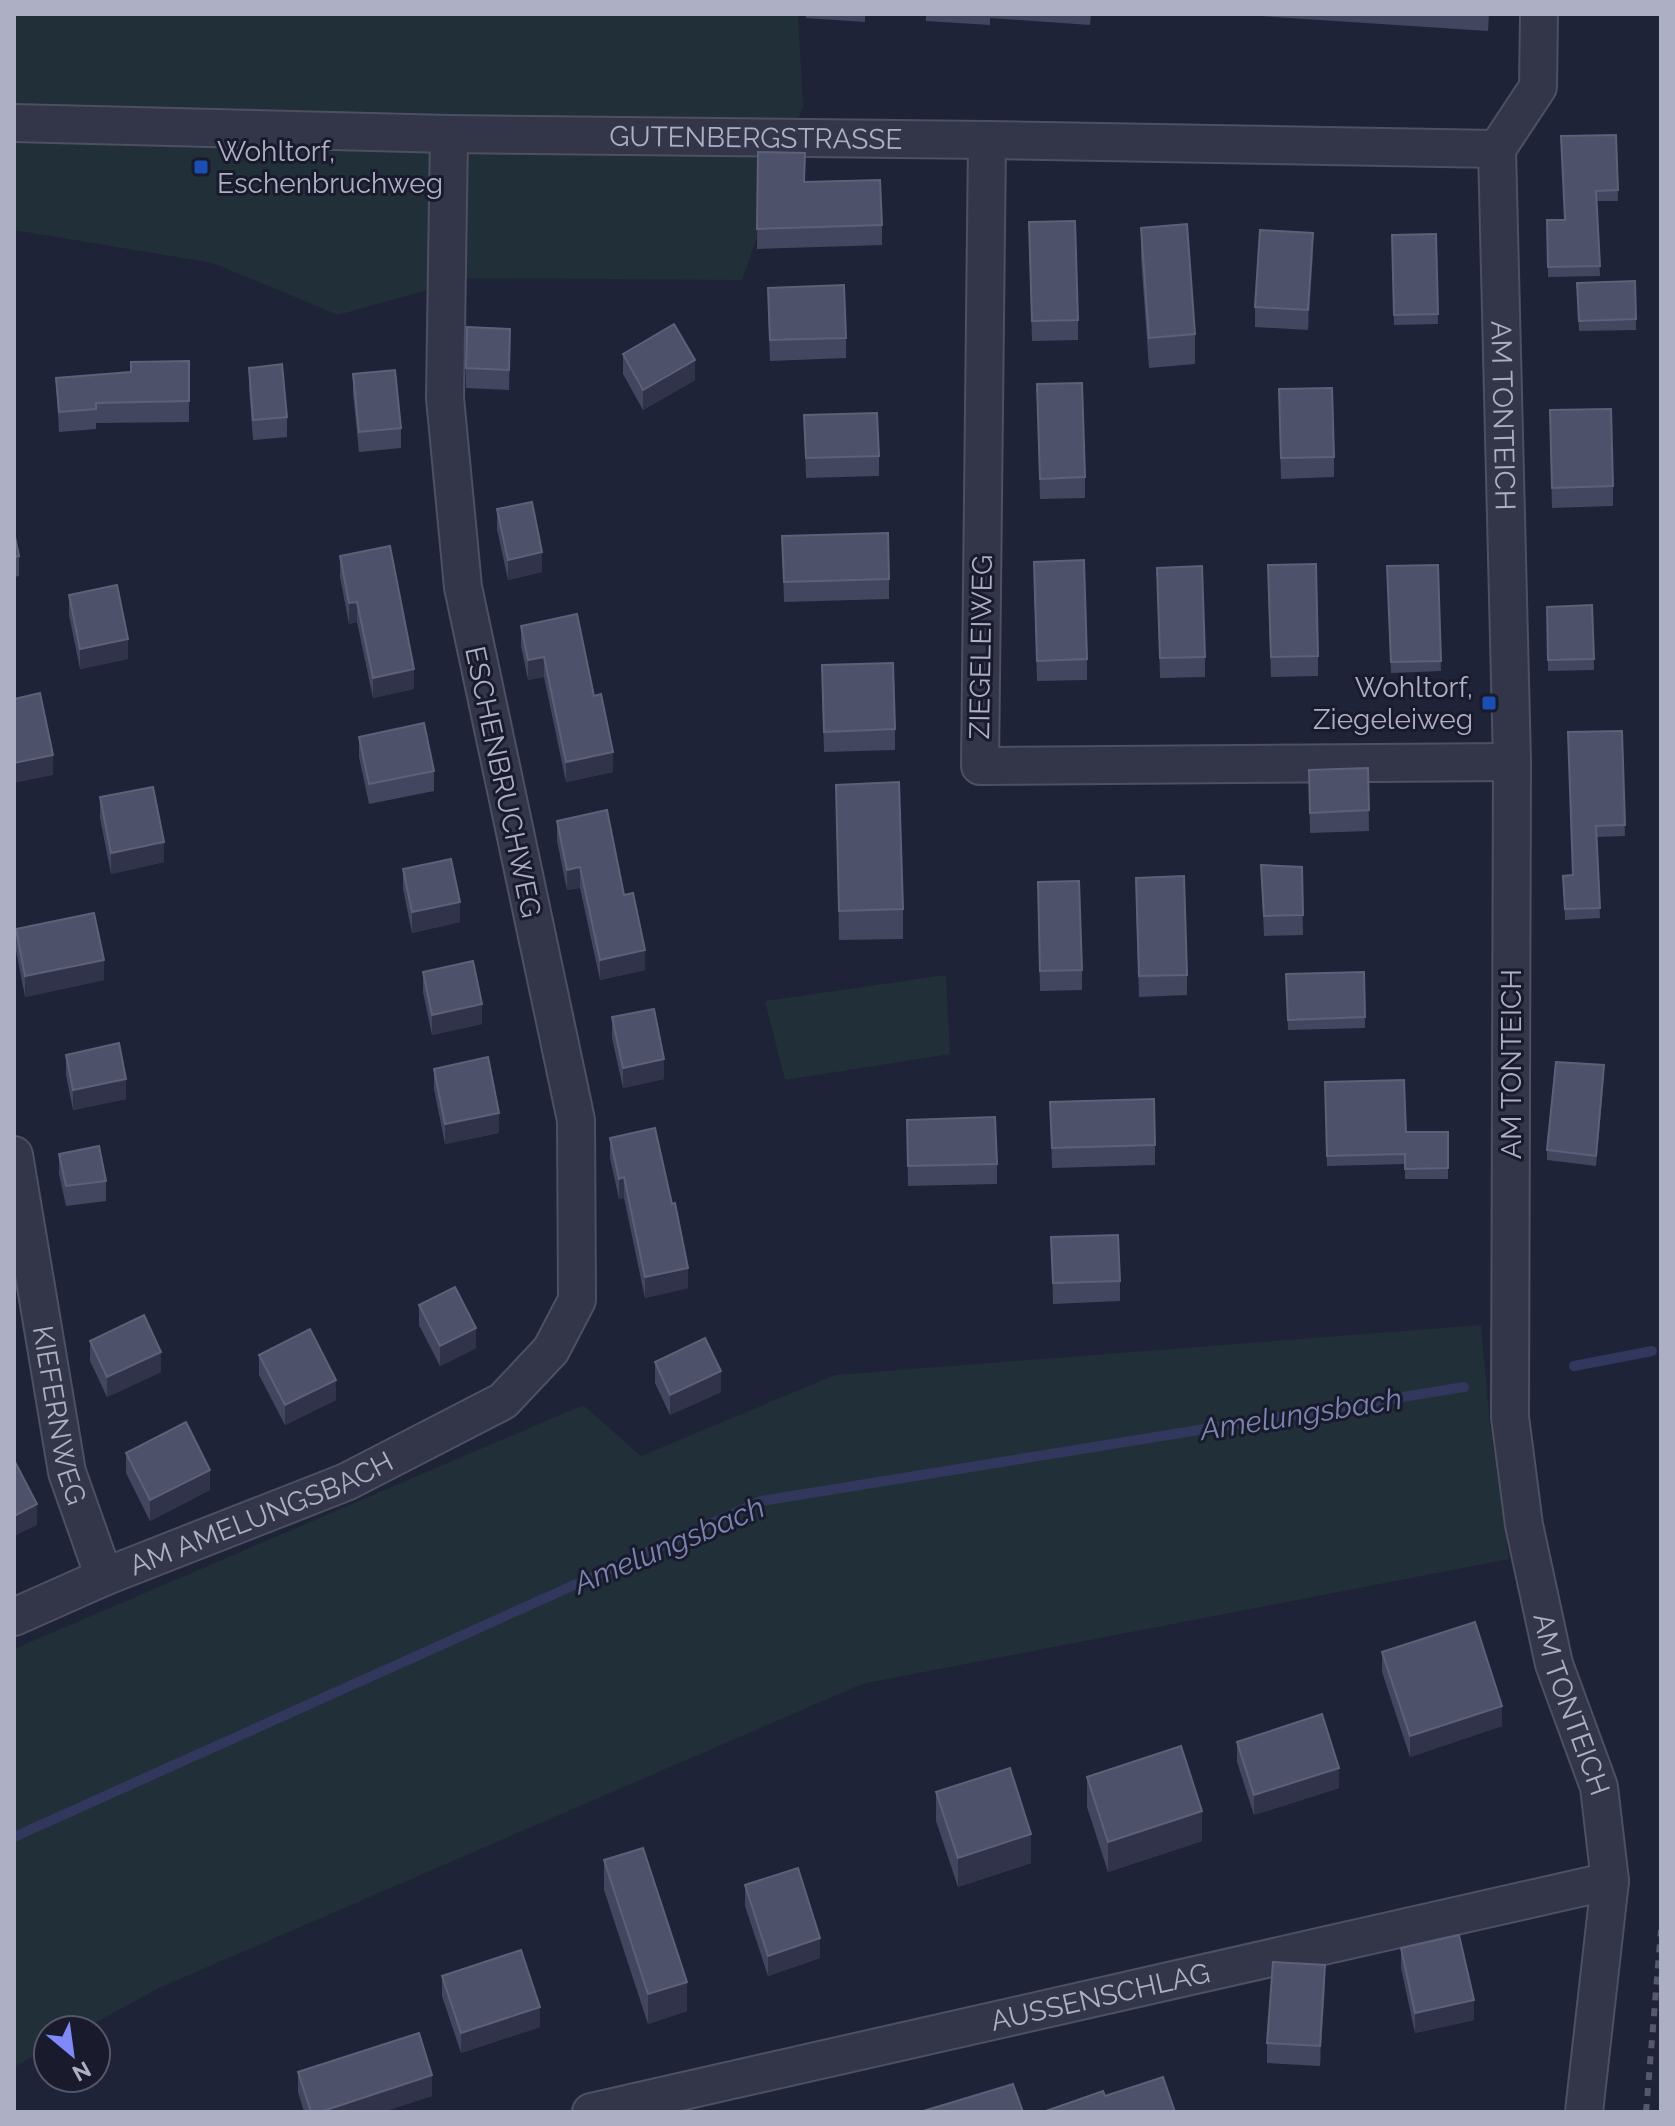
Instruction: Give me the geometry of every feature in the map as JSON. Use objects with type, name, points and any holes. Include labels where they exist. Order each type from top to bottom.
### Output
[{"type":"street","points":[[1497,149],[1538,87],[1539,14]]},
{"type":"street","name":"GUTENBERGSTRASSE","points":[[14,123],[449,134],[1497,149]]},
{"type":"street","name":"ESCHENBRUCHWEG","points":[[449,134],[445,398],[463,587],[576,1120],[577,1300],[551,1350],[503,1401]]},
{"type":"street","name":"ZIEGELEIWEG","points":[[987,140],[980,766],[1512,762]]},
{"type":"street","name":"AM TONTEICH","points":[[1497,149],[1512,762],[1510,1417],[1524,1525],[1554,1664],[1599,1787],[1610,1881],[1584,2112]]},
{"type":"street","name":"KIEFERNWEG","points":[[14,1155],[67,1472],[104,1577]]},
{"type":"street","name":"AM AMELUNGSBACH","points":[[14,1617],[104,1577],[346,1482],[503,1401]]},
{"type":"street","name":"AUSSENSCHLAG","points":[[591,2112],[1610,1881]]},
{"type":"shaded area","points":[[14,14],[798,14],[803,106],[742,280],[470,278],[338,315],[213,263],[14,230]]},
{"type":"shaded area","points":[[946,975],[950,1054],[785,1080],[765,1001]]},
{"type":"shaded area","points":[[1481,1325],[1490,1425],[1509,1559],[862,1684],[159,1988],[111,2014],[32,2014],[32,2057],[14,2067],[14,1649],[583,1405],[641,1456],[835,1375]]},
{"type":"building","points":[[1616,135],[1618,190],[1596,191],[1600,266],[1548,267],[1547,220],[1565,220],[1561,136]]},
{"type":"building","points":[[758,152],[805,153],[804,182],[880,180],[882,225],[757,229]]},
{"type":"building","points":[[1075,221],[1078,320],[1032,321],[1029,222]]},
{"type":"building","points":[[1187,224],[1195,334],[1149,338],[1141,228]]},
{"type":"building","points":[[1260,230],[1313,233],[1308,310],[1255,307]]},
{"type":"building","points":[[1436,234],[1438,314],[1394,315],[1392,235]]},
{"type":"building","points":[[1635,281],[1636,319],[1579,321],[1577,283]]},
{"type":"building","points":[[844,285],[846,338],[770,340],[768,288]]},
{"type":"building","points":[[674,324],[695,360],[643,390],[623,354]]},
{"type":"building","points":[[467,327],[510,329],[509,370],[466,368]]},
{"type":"building","points":[[189,361],[189,401],[96,403],[96,409],[59,412],[56,378],[131,372],[131,362]]},
{"type":"building","points":[[282,364],[287,417],[253,420],[249,368]]},
{"type":"building","points":[[395,370],[401,428],[359,432],[353,374]]},
{"type":"building","points":[[1082,383],[1085,477],[1040,479],[1037,384]]},
{"type":"building","points":[[1332,388],[1334,457],[1281,458],[1279,389]]},
{"type":"building","points":[[1611,409],[1613,486],[1552,488],[1550,410]]},
{"type":"building","points":[[877,413],[879,456],[806,458],[804,415]]},
{"type":"building","points":[[532,502],[542,552],[508,560],[497,509]]},
{"type":"building","points":[[14,532],[19,556],[14,557]]},
{"type":"building","points":[[888,533],[889,579],[784,582],[782,536]]},
{"type":"building","points":[[390,546],[414,669],[373,678],[357,602],[349,603],[340,556]]},
{"type":"building","points":[[1084,560],[1087,659],[1037,661],[1034,562]]},
{"type":"building","points":[[1316,564],[1318,656],[1271,657],[1268,565]]},
{"type":"building","points":[[1438,565],[1441,661],[1391,662],[1387,566]]},
{"type":"building","points":[[1202,566],[1205,657],[1160,658],[1157,568]]},
{"type":"building","points":[[117,585],[128,639],[80,649],[69,595]]},
{"type":"building","points":[[1592,605],[1594,659],[1548,660],[1547,607]]},
{"type":"building","points":[[577,614],[594,696],[601,694],[613,752],[566,762],[544,657],[528,660],[521,626]]},
{"type":"building","points":[[893,663],[895,729],[824,732],[822,665]]},
{"type":"building","points":[[40,693],[53,755],[14,763],[14,699]]},
{"type":"building","points":[[424,723],[434,771],[369,784],[359,737]]},
{"type":"building","points":[[1622,731],[1625,825],[1596,826],[1600,908],[1565,909],[1563,876],[1573,875],[1568,732]]},
{"type":"building","points":[[1368,768],[1369,810],[1310,813],[1309,770]]},
{"type":"building","points":[[899,782],[903,909],[839,911],[836,785]]},
{"type":"building","points":[[153,787],[164,842],[111,853],[100,797]]},
{"type":"building","points":[[607,810],[624,895],[633,893],[645,950],[600,960],[580,867],[567,870],[557,821]]},
{"type":"building","points":[[451,859],[460,902],[412,912],[403,869]]},
{"type":"building","points":[[1261,865],[1302,867],[1303,915],[1264,916]]},
{"type":"building","points":[[1184,876],[1187,975],[1139,976],[1136,878]]},
{"type":"building","points":[[1079,881],[1082,970],[1040,971],[1038,882]]},
{"type":"building","points":[[94,913],[104,960],[25,976],[16,929]]},
{"type":"building","points":[[473,961],[482,1004],[432,1015],[423,972]]},
{"type":"building","points":[[1364,972],[1365,1017],[1288,1020],[1286,974]]},
{"type":"building","points":[[654,1009],[664,1059],[623,1068],[612,1017]]},
{"type":"building","points":[[119,1043],[126,1079],[73,1090],[66,1055]]},
{"type":"building","points":[[488,1057],[499,1113],[445,1124],[434,1069]]},
{"type":"building","points":[[1556,1062],[1604,1065],[1596,1156],[1547,1150]]},
{"type":"building","points":[[1404,1080],[1406,1132],[1448,1132],[1448,1168],[1405,1169],[1405,1154],[1327,1156],[1325,1082]]},
{"type":"building","points":[[1154,1099],[1155,1145],[1052,1148],[1050,1102]]},
{"type":"building","points":[[995,1117],[997,1164],[908,1166],[907,1120]]},
{"type":"building","points":[[655,1128],[688,1268],[645,1277],[624,1177],[619,1179],[610,1138]]},
{"type":"building","points":[[99,1146],[106,1181],[66,1186],[59,1154]]},
{"type":"building","points":[[1118,1235],[1120,1281],[1053,1283],[1051,1237]]},
{"type":"building","points":[[455,1287],[476,1328],[440,1346],[419,1305]]},
{"type":"building","points":[[144,1315],[161,1352],[107,1377],[90,1341]]},
{"type":"building","points":[[310,1329],[336,1380],[285,1405],[259,1355]]},
{"type":"building","points":[[705,1338],[721,1371],[670,1395],[655,1362]]},
{"type":"building","points":[[186,1422],[210,1470],[150,1500],[126,1453]]},
{"type":"building","points":[[14,1460],[37,1504],[14,1516]]},
{"type":"building","points":[[1475,1622],[1502,1706],[1410,1736],[1382,1652]]},
{"type":"building","points":[[1322,1714],[1339,1768],[1254,1795],[1237,1742]]},
{"type":"building","points":[[1181,1746],[1202,1811],[1108,1842],[1087,1777]]},
{"type":"building","points":[[1010,1768],[1031,1834],[958,1858],[936,1792]]},
{"type":"building","points":[[643,1848],[687,1982],[648,1994],[604,1860]]},
{"type":"building","points":[[798,1868],[820,1938],[768,1956],[745,1885]]},
{"type":"building","points":[[1459,1935],[1474,2000],[1415,2013],[1401,1948]]},
{"type":"building","points":[[521,1950],[540,2007],[461,2033],[442,1976]]},
{"type":"building","points":[[1273,1962],[1325,1965],[1320,2046],[1267,2043]]},
{"type":"building","points":[[419,2033],[432,2075],[320,2112],[311,2112],[298,2072]]},
{"type":"building","points":[[1163,2077],[1175,2112],[1043,2112],[1103,2091],[1105,2096]]},
{"type":"building","points":[[1013,2084],[1023,2112],[920,2112]]},
{"type":"waterway","name":"Amelungsbach","points":[[1574,1366],[1652,1351]]},
{"type":"waterway","name":"Amelungsbach","points":[[14,1837],[761,1501],[1464,1387]]},
{"type":"railway","points":[[1646,2112],[1661,1930]]},
{"type":"place","name":"Wohltorf, Eschenbruchweg","points":[[201,167]]},
{"type":"place","name":"Wohltorf, Ziegeleiweg","points":[[1489,703]]}]
